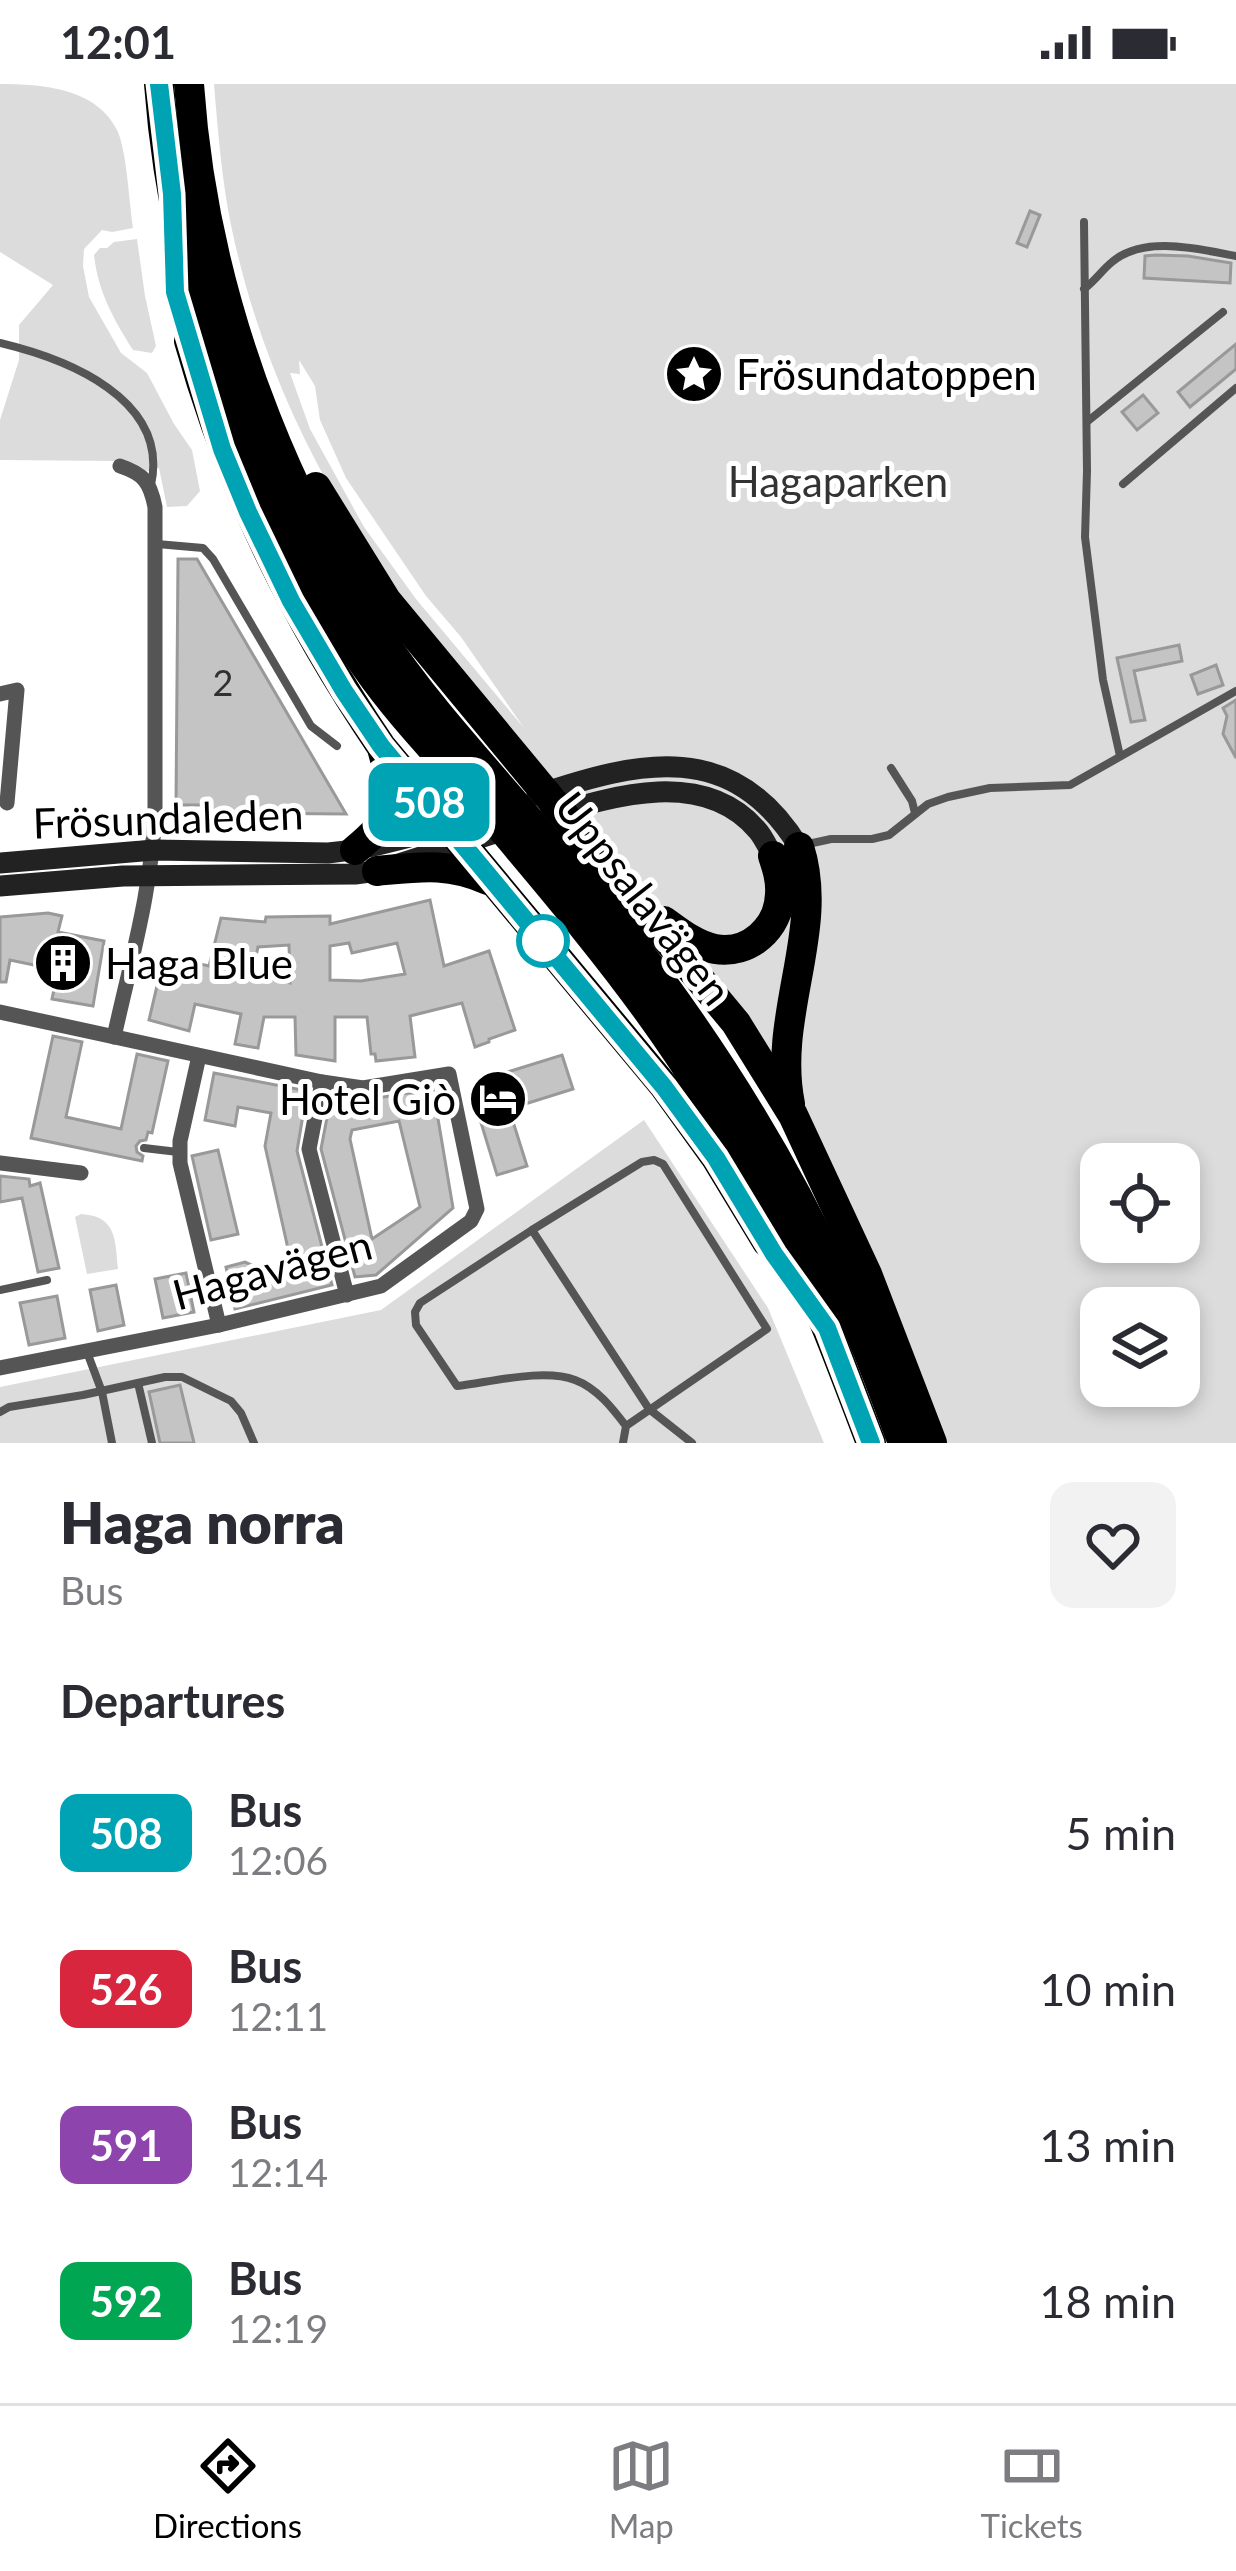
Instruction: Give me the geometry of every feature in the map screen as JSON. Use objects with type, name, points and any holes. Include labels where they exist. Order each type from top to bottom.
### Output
[{"type":"highway","name":"Uppsalavägen","points":[[159,84],[172,194],[197,304],[270,500],[311,580],[366,667],[572,914],[661,1030],[717,1116],[793,1252],[871,1443]]},
{"type":"highway","name":"Uppsalavägen","points":[[189,84],[202,188],[226,297],[247,368],[296,489],[390,650],[438,714],[595,897],[685,1013],[742,1101],[820,1244],[903,1443]]},
{"type":"highway","points":[[172,194],[175,292],[222,449],[291,601],[381,746],[462,832],[491,882],[664,1087],[827,1328]]},
{"type":"highway","points":[[268,425],[313,482],[386,600],[736,1023],[793,1115],[867,1274],[932,1443]]},
{"type":"highway","points":[[381,746],[391,804],[366,861],[455,867],[491,882]]},
{"type":"highway","points":[[620,881],[666,923],[701,946],[738,950],[754,942],[776,916],[786,851]]},
{"type":"highway","points":[[786,851],[808,887],[786,1032],[793,1115]]},
{"type":"main road","name":"Frösundaleden","points":[[462,832],[564,786],[667,765],[718,776],[765,802],[782,820],[786,851]]},
{"type":"main road","name":"Frösundaleden","points":[[0,886],[150,875],[331,876],[462,832],[657,791],[722,804],[786,851]]},
{"type":"main road","name":"Frösundaleden","points":[[0,863],[154,850],[328,853],[366,861]]},
{"type":"street","points":[[113,1037],[154,850],[155,507],[151,485],[140,472],[120,466]]},
{"type":"street","points":[[7,802],[9,692]]},
{"type":"street","points":[[0,1012],[322,1082],[309,1150],[347,1295]]},
{"type":"street","points":[[199,1056],[180,1158],[219,1324]]},
{"type":"street","name":"Hagavägen","points":[[0,1368],[381,1286],[471,1221],[477,1209],[449,1074],[363,1088],[322,1082]]},
{"type":"street","points":[[0,1162],[81,1173]]},
{"type":"lane","points":[[1084,223],[1085,537],[1103,680],[1120,756]]},
{"type":"lane","points":[[1083,290],[1135,248],[1189,248],[1236,256]]},
{"type":"lane","points":[[1087,422],[1223,312]]},
{"type":"lane","points":[[0,343],[60,361],[118,395],[153,443],[156,464],[151,485]]},
{"type":"lane","points":[[1123,484],[1236,388]]},
{"type":"lane","points":[[155,544],[203,548],[310,726],[338,746]]},
{"type":"lane","points":[[786,851],[831,838],[889,836],[928,803],[990,788],[1070,785],[1236,691]]},
{"type":"lane","points":[[891,768],[915,814]]},
{"type":"lane","points":[[144,1148],[180,1158]]},
{"type":"lane","points":[[623,1443],[626,1426],[767,1329],[663,1164],[654,1160],[642,1162],[532,1230],[420,1304],[415,1312],[416,1324],[458,1386],[547,1375],[574,1379],[592,1390],[626,1426]]},
{"type":"lane","points":[[532,1230],[649,1409],[692,1443]]},
{"type":"lane","points":[[0,1290],[47,1280]]},
{"type":"lane","points":[[87,1351],[102,1391],[112,1443]]},
{"type":"lane","points":[[0,1412],[182,1377],[231,1401],[242,1413],[254,1443]]},
{"type":"lane","points":[[138,1383],[152,1443]]},
{"type":"green space","points":[[0,84],[33,85],[83,97],[109,117],[118,132],[133,228],[102,230],[84,249],[83,266],[89,297],[121,353],[147,373],[192,450],[200,491],[187,506],[167,507],[159,468],[147,471],[119,461],[0,460],[0,420],[19,360],[19,325],[53,285],[0,252]]},
{"type":"green space","name":"Hagaparken","points":[[214,84],[1236,84],[1236,1443],[944,1443],[845,1198],[578,816],[585,813],[562,780],[549,782],[495,719],[444,657],[353,527],[281,387],[253,311],[232,230]],"holes":[[[299,360],[315,386],[320,420],[346,478],[524,728],[416,599],[364,527],[310,429],[290,373],[300,374]]]},
{"type":"green space","points":[[137,239],[156,346],[152,353],[133,350],[126,339],[103,293],[94,255],[114,242]]},
{"type":"green space","points":[[644,1120],[768,1308],[824,1443],[0,1443],[0,1387],[381,1310]]},
{"type":"green space","points":[[81,1214],[108,1225],[118,1269],[87,1274],[75,1217]]},
{"type":"building","points":[[1030,211],[1040,215],[1027,247],[1017,243]]},
{"type":"building","points":[[1145,256],[1231,263],[1230,283],[1144,278]]},
{"type":"building","points":[[1236,344],[1236,369],[1190,407],[1178,392]]},
{"type":"building","points":[[1143,395],[1158,413],[1137,430],[1122,412]]},
{"type":"building","points":[[178,559],[197,559],[346,814],[210,813],[210,805],[176,805]]},
{"type":"building","points":[[1179,645],[1182,661],[1134,671],[1145,720],[1131,722],[1117,658]]},
{"type":"building","points":[[1216,665],[1223,685],[1198,694],[1191,675]]},
{"type":"building","points":[[1236,700],[1236,758],[1223,734],[1227,716],[1223,708]]},
{"type":"building","points":[[430,900],[444,966],[489,951],[515,1030],[475,1047],[462,1003],[410,1016],[415,1057],[376,1061],[367,1017],[335,1017],[335,1061],[296,1055],[295,1017],[264,1017],[258,1048],[235,1044],[241,1014],[195,1004],[189,1031],[149,1020],[164,956],[209,966],[221,918],[265,922],[266,917],[330,916],[330,924]],"holes":[[[349,943],[352,953],[397,943],[405,974],[330,980],[330,946]],[[289,945],[290,983],[252,975],[258,947]]]},
{"type":"building","name":"Haga Blue","points":[[62,916],[58,932],[104,941],[93,1006],[52,999],[58,970],[10,960],[6,982],[0,982],[0,917]]},
{"type":"building","points":[[53,1036],[82,1042],[66,1117],[121,1129],[137,1054],[168,1061],[152,1133],[136,1146],[142,1161],[31,1138]]},
{"type":"building","points":[[562,1055],[573,1089],[509,1109],[527,1166],[497,1175],[474,1100],[503,1091],[498,1075]]},
{"type":"building","points":[[214,1073],[307,1091],[297,1151],[332,1285],[235,1309],[226,1267],[252,1265],[256,1282],[293,1271],[265,1146],[271,1113],[238,1107],[235,1126],[205,1120]]},
{"type":"building","points":[[433,1089],[453,1208],[376,1275],[355,1277],[321,1149],[330,1102]],"holes":[[[399,1121],[420,1207],[372,1239],[352,1130]]]},
{"type":"building","points":[[218,1150],[238,1234],[211,1240],[192,1156]]},
{"type":"building","points":[[0,1176],[29,1179],[30,1186],[40,1183],[59,1268],[38,1272],[22,1198],[0,1202]]},
{"type":"building","points":[[186,1273],[194,1312],[163,1318],[155,1279]]},
{"type":"building","points":[[116,1285],[124,1325],[98,1331],[90,1290]]},
{"type":"building","points":[[57,1296],[65,1338],[29,1345],[20,1303]]},
{"type":"building","points":[[180,1385],[194,1443],[160,1443],[149,1392]]},
{"type":"bus line","name":"508","points":[[159,84],[172,194],[175,292],[222,449],[291,601],[381,746],[664,1087],[716,1158],[774,1254],[827,1328],[871,1443]]},
{"type":"place","name":"Frösundatoppen","points":[[694,374]]},
{"type":"place","name":"Haga Blue","points":[[63,963]]},
{"type":"place","name":"Hotel Giò","points":[[498,1099]]}]
